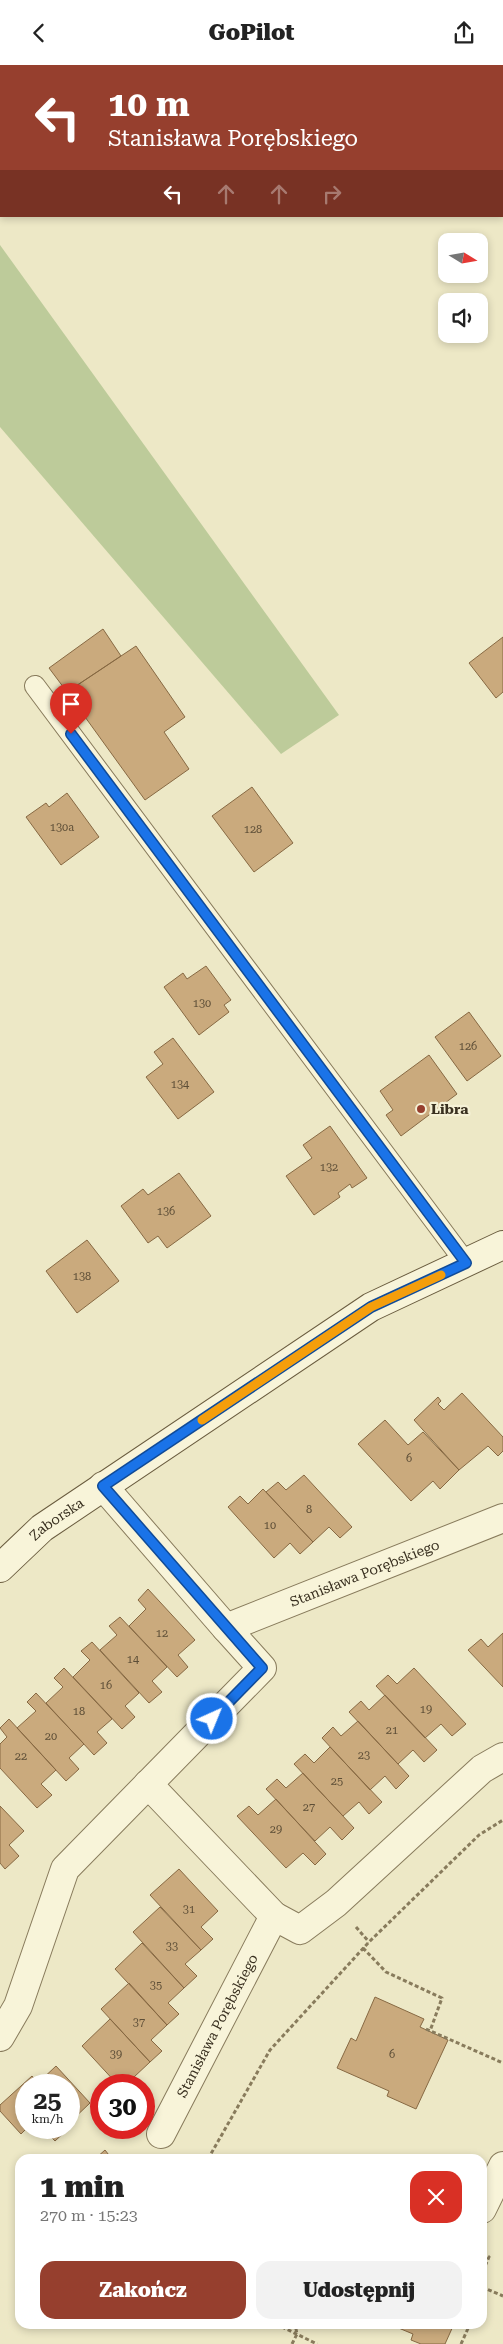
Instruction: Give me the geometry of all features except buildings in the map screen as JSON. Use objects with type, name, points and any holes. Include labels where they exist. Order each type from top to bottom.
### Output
[{"type":"street","name":"Zaborska","points":[[0,1568],[42,1528],[371,1307],[503,1245]]},
{"type":"street","points":[[0,2037],[18,2006],[65,1869],[262,1668],[103,1486]]},
{"type":"street","name":"Stanisława Porębskiego","points":[[226,1628],[503,1518]]},
{"type":"street","points":[[148,1784],[274,1916],[300,1930],[336,1903],[482,1769],[503,1757]]},
{"type":"street","name":"Stanisława Porębskiego","points":[[161,2134],[274,1916]]},
{"type":"street","points":[[487,2199],[503,2166]]},
{"type":"lane","points":[[35,686],[466,1263]]},
{"type":"path","points":[[211,2154],[270,2050],[363,1948],[479,1835],[503,1820]]},
{"type":"path","points":[[363,1948],[386,1972],[442,1998],[430,2031]]},
{"type":"path","points":[[426,2029],[503,2063]]},
{"type":"path","points":[[487,2289],[503,2296]]},
{"type":"path","points":[[286,2329],[317,2344]]},
{"type":"path","points":[[292,2344],[297,2334],[296,2329]]},
{"type":"path","points":[[461,2344],[468,2329]]},
{"type":"green space","points":[[0,245],[339,715],[281,754],[0,427]]},
{"type":"slow traffic","points":[[202,1420],[371,1307],[441,1275]]},
{"type":"place","name":"Libra","points":[[421,1109]]},
{"type":"route","points":[[71,734],[466,1263],[371,1307],[103,1486],[262,1668],[212,1719]]}]
